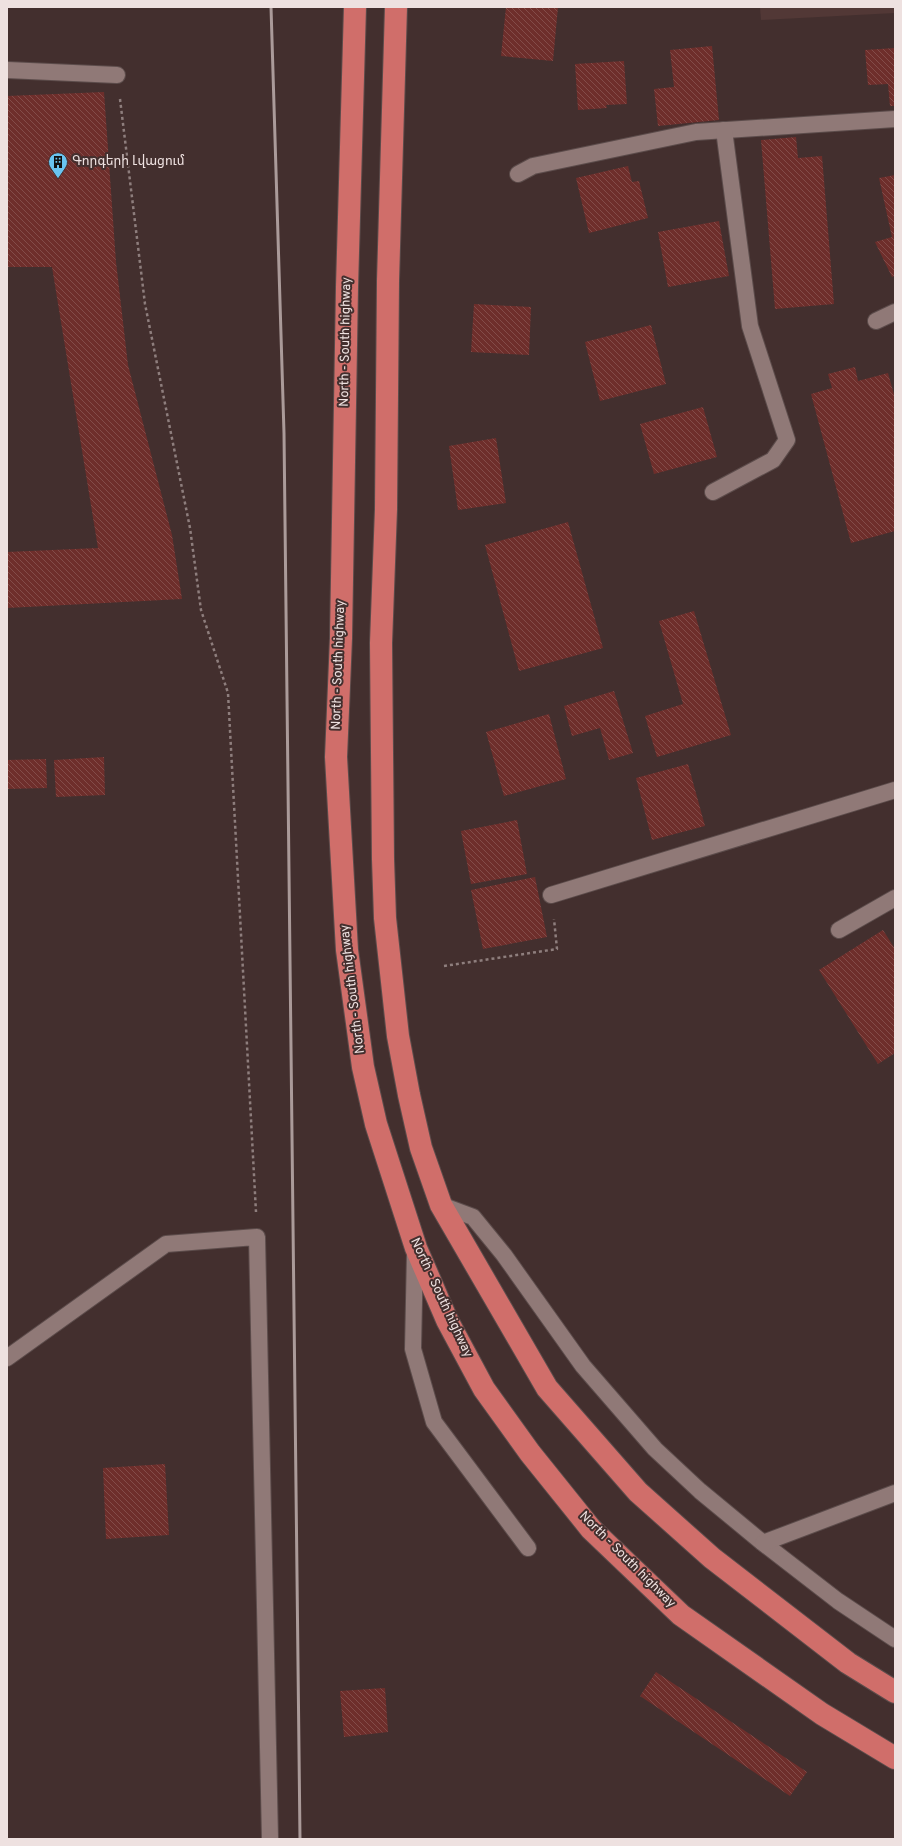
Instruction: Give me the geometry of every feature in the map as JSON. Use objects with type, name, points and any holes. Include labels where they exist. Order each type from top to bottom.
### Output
[{"type":"highway","name":"North - South highway","points":[[355,7],[347,287],[341,638],[336,757],[347,950],[363,1067],[376,1124],[416,1248],[447,1320],[484,1389],[530,1453],[591,1528],[681,1615],[822,1714],[895,1758]]},
{"type":"highway","points":[[396,7],[388,296],[386,509],[381,643],[384,911],[397,1028],[409,1095],[421,1148],[441,1204],[547,1388],[638,1492],[712,1558],[848,1663],[895,1692]]},
{"type":"lane","points":[[7,70],[117,75]]},
{"type":"lane","points":[[518,174],[533,166],[696,132],[895,119]]},
{"type":"lane","points":[[713,492],[773,460],[787,440],[750,326],[724,130]]},
{"type":"lane","points":[[876,322],[895,312]]},
{"type":"lane","points":[[551,895],[895,790]]},
{"type":"lane","points":[[839,930],[895,898]]},
{"type":"lane","points":[[441,1204],[473,1216],[504,1255],[583,1366],[655,1449],[700,1491],[762,1543],[838,1601],[895,1639]]},
{"type":"lane","points":[[7,1358],[166,1244],[257,1237],[270,1839]]},
{"type":"lane","points":[[416,1248],[413,1349],[434,1422],[528,1548]]},
{"type":"lane","points":[[762,1543],[895,1493]]},
{"type":"path","points":[[117,75],[145,304],[190,528],[201,610],[228,693],[257,1237]]},
{"type":"path","points":[[444,966],[557,949],[551,895]]},
{"type":"shaded area","points":[[760,7],[895,7],[895,13],[761,20]]},
{"type":"building","points":[[506,7],[558,7],[553,61],[501,56]]},
{"type":"building","points":[[712,46],[719,120],[658,126],[654,89],[674,87],[670,50]]},
{"type":"building","points":[[895,48],[895,106],[890,106],[888,84],[868,85],[865,50]]},
{"type":"building","points":[[624,61],[627,104],[606,105],[607,108],[578,110],[575,64]]},
{"type":"building","points":[[104,92],[116,262],[128,365],[172,535],[182,599],[7,608],[7,552],[98,548],[52,267],[7,267],[7,96]]},
{"type":"building","points":[[796,137],[798,158],[822,156],[834,304],[775,309],[761,140]]},
{"type":"building","points":[[628,166],[632,182],[639,181],[648,218],[589,233],[576,178]]},
{"type":"building","points":[[895,175],[895,276],[892,277],[875,242],[892,237],[879,178]]},
{"type":"building","points":[[719,221],[729,276],[668,287],[658,232]]},
{"type":"building","points":[[474,304],[531,307],[529,355],[471,352]]},
{"type":"building","points":[[651,325],[666,384],[600,401],[585,342]]},
{"type":"building","points":[[855,367],[858,381],[888,373],[895,398],[895,531],[851,543],[811,394],[832,388],[828,374]]},
{"type":"building","points":[[703,407],[717,457],[654,474],[640,424]]},
{"type":"building","points":[[496,438],[506,503],[458,510],[449,446]]},
{"type":"building","points":[[568,522],[603,648],[519,671],[485,545]]},
{"type":"building","points":[[694,611],[731,735],[657,757],[645,716],[683,704],[659,621]]},
{"type":"building","points":[[614,691],[633,753],[609,760],[600,728],[572,736],[564,706]]},
{"type":"building","points":[[549,714],[566,779],[504,796],[486,732]]},
{"type":"building","points":[[104,757],[105,795],[56,797],[54,760]]},
{"type":"building","points":[[46,759],[47,788],[7,789],[7,760]]},
{"type":"building","points":[[688,764],[705,826],[652,840],[636,778]]},
{"type":"building","points":[[517,820],[527,874],[471,884],[461,831]]},
{"type":"building","points":[[535,877],[547,937],[483,949],[471,890]]},
{"type":"building","points":[[883,930],[895,949],[895,1053],[878,1064],[819,970]]},
{"type":"building","points":[[165,1464],[169,1535],[106,1539],[103,1468]]},
{"type":"building","points":[[656,1672],[807,1772],[790,1796],[640,1696]]},
{"type":"building","points":[[385,1688],[388,1732],[344,1737],[340,1691]]},
{"type":"railway","points":[[271,7],[284,433],[300,1839]]},
{"type":"place","name":"Գորգերի Լվացում","points":[[58,179]]}]
